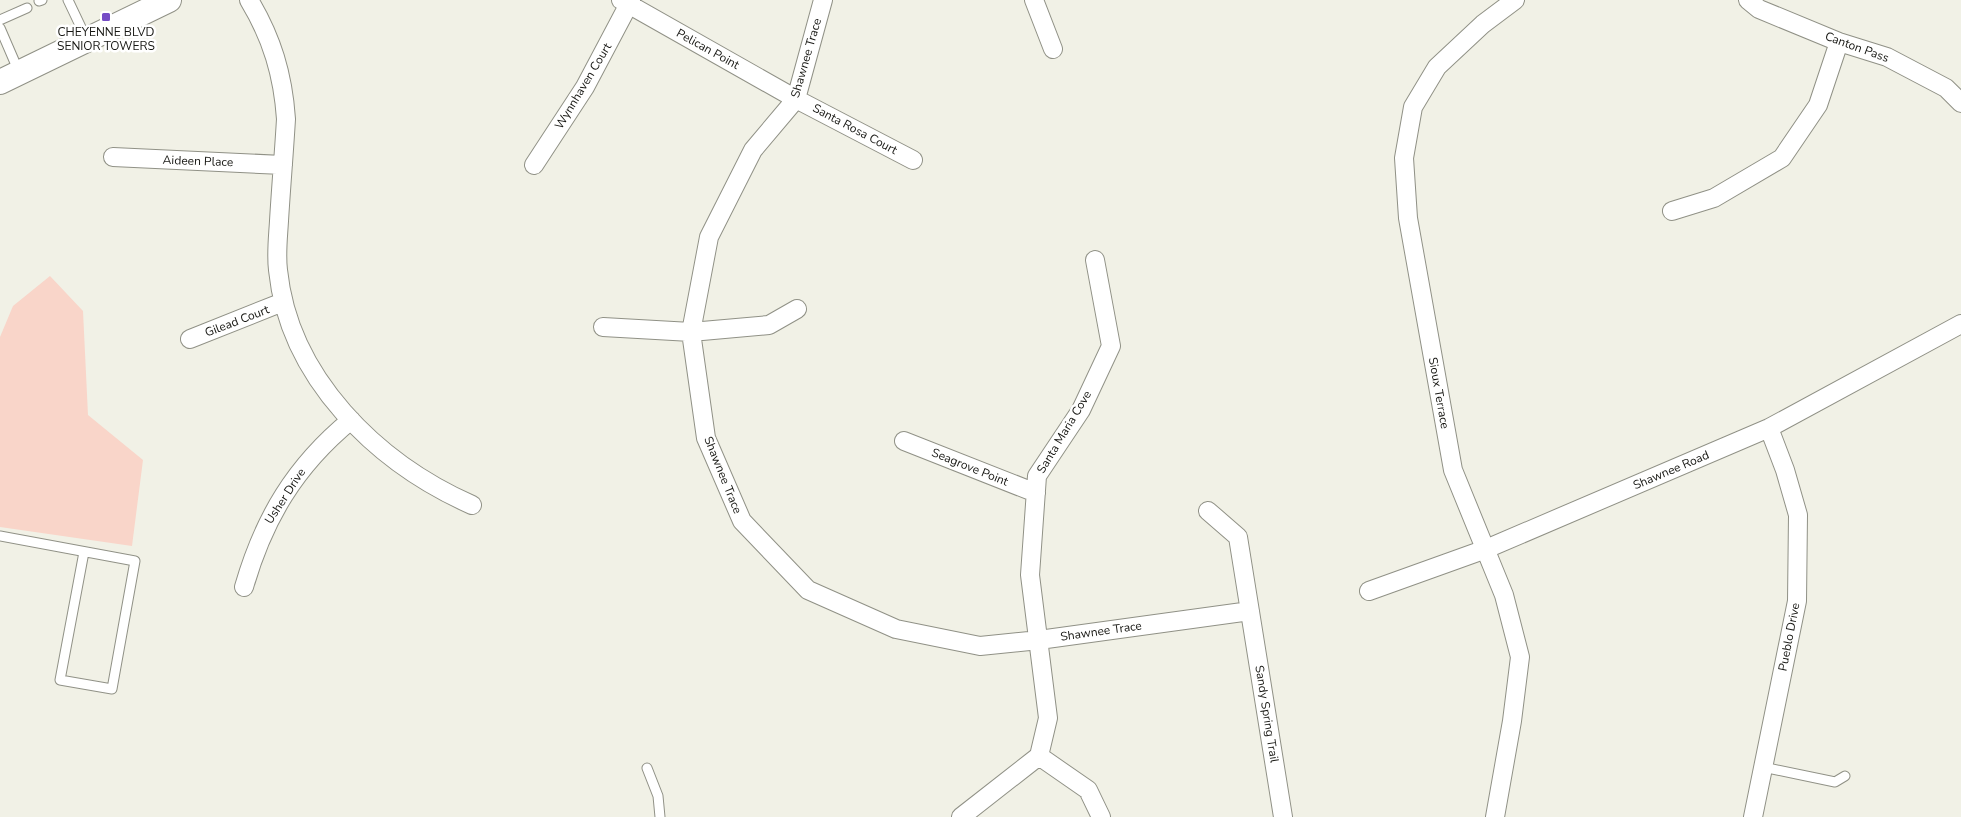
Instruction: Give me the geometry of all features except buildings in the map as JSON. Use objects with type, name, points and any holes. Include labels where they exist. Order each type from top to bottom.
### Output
[{"type":"street","points":[[10,78],[169,0]]},
{"type":"street","points":[[249,0],[272,45],[281,74],[286,119],[277,255],[284,302],[295,338],[306,361],[328,395],[351,420],[383,449],[411,470],[472,505]]},
{"type":"street","name":"Shawnee Trace","points":[[823,0],[796,98],[754,150],[709,237],[691,332],[706,438],[742,521],[808,590],[896,629],[980,646],[1039,640],[1250,611]]},
{"type":"street","points":[[1034,0],[1053,49]]},
{"type":"street","name":"Sioux Terrace","points":[[1495,817],[1512,721],[1520,657],[1504,595],[1453,470],[1408,218],[1404,158],[1413,107],[1437,67],[1483,24],[1515,0]]},
{"type":"street","name":"Canton Pass","points":[[1748,0],[1759,9],[1839,42],[1887,57],[1946,88],[1961,102]]},
{"type":"street","name":"Pelican Point","points":[[627,2],[796,98]]},
{"type":"street","name":"Wynnhaven Court","points":[[534,165],[585,87],[627,2]]},
{"type":"street","points":[[1672,212],[1714,198],[1782,158],[1818,105],[1839,42]]},
{"type":"street","name":"Santa Rosa Court","points":[[796,98],[913,160]]},
{"type":"street","name":"Aideen Place","points":[[113,157],[283,164]]},
{"type":"street","name":"Santa Maria Cove","points":[[1039,756],[1048,718],[1030,575],[1036,493],[1038,476],[1081,410],[1111,346],[1095,260]]},
{"type":"street","name":"Gilead Court","points":[[190,339],[284,302]]},
{"type":"street","points":[[603,327],[691,332],[769,325],[797,309]]},
{"type":"street","name":"Shawnee Road","points":[[1369,591],[1486,549],[1769,428],[1961,324]]},
{"type":"street","name":"Usher Drive","points":[[244,587],[262,533],[292,481],[314,453],[351,420]]},
{"type":"street","name":"Pueblo Drive","points":[[1753,817],[1797,601],[1798,515],[1785,470],[1769,428]]},
{"type":"street","name":"Seagrove Point","points":[[904,441],[1036,493]]},
{"type":"street","name":"Sandy Spring Trail","points":[[1208,511],[1238,537],[1283,817]]},
{"type":"street","points":[[961,817],[1039,756],[1088,790],[1101,817]]},
{"type":"lane","points":[[68,0],[87,40]]},
{"type":"lane","points":[[0,20],[27,8]]},
{"type":"lane","points":[[0,28],[10,78]]},
{"type":"lane","points":[[0,536],[135,561],[112,689],[60,680],[84,552]]},
{"type":"lane","points":[[1763,767],[1835,782],[1845,776]]},
{"type":"lane","points":[[647,768],[658,796],[660,817]]},
{"type":"shaded area","points":[[50,276],[83,311],[88,415],[143,460],[132,546],[0,527],[0,337],[13,306]]},
{"type":"place","name":"CHEYENNE BLVD SENIOR TOWERS","points":[[106,17]]}]
